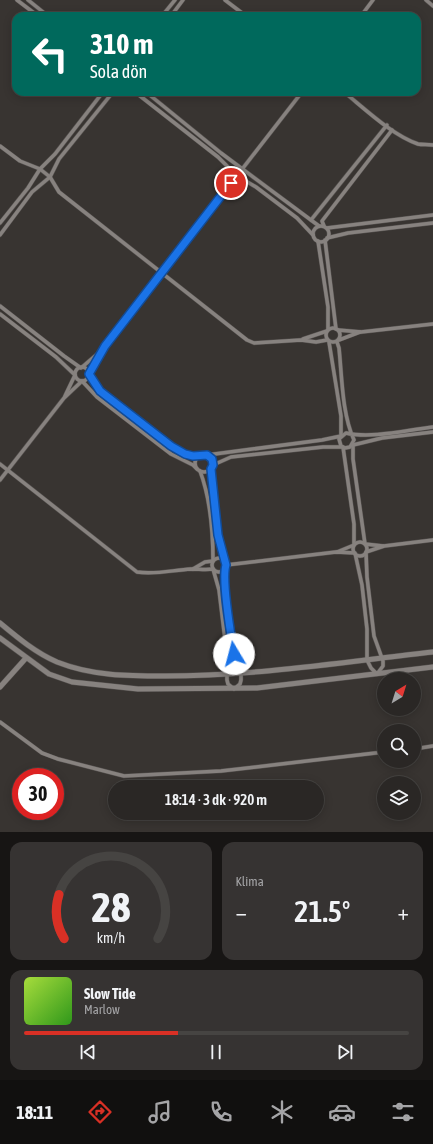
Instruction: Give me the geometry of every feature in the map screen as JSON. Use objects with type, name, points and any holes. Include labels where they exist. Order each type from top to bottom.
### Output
[{"type":"street","points":[[17,0],[33,12]]},
{"type":"street","points":[[28,0],[43,12]]},
{"type":"street","points":[[165,12],[175,0]]},
{"type":"street","points":[[174,12],[183,0]]},
{"type":"street","points":[[225,0],[241,12]]},
{"type":"street","points":[[364,12],[373,0]]},
{"type":"street","points":[[426,0],[433,6]]},
{"type":"street","points":[[0,223],[28,188],[40,169],[55,154],[100,96]]},
{"type":"street","points":[[0,235],[32,192],[50,177],[59,160],[110,96]]},
{"type":"street","points":[[140,96],[218,157],[236,176],[256,187],[297,218],[318,241],[328,307],[326,336],[341,416],[341,436],[339,441],[343,448],[354,524],[353,549],[362,585],[367,629],[367,660],[371,668],[377,674]]},
{"type":"street","points":[[151,96],[196,133],[319,226],[325,227],[433,216]]},
{"type":"street","points":[[243,168],[299,96]]},
{"type":"street","points":[[349,96],[392,130],[418,144],[433,145]]},
{"type":"street","points":[[311,220],[387,125]]},
{"type":"street","points":[[378,672],[383,666],[382,658],[377,649],[374,636],[367,577],[367,547],[365,544],[354,466],[354,440],[351,435],[348,422],[338,341],[340,336],[337,330],[326,239],[329,234],[322,221],[392,130]]},
{"type":"street","points":[[193,137],[196,133]]},
{"type":"street","points":[[0,146],[20,162],[40,169],[50,177],[59,192],[247,340],[254,343],[301,340],[316,342],[338,341],[361,332]]},
{"type":"street","points":[[0,480],[64,398],[82,381],[86,380],[105,346],[236,176]]},
{"type":"street","points":[[318,241],[348,233],[433,223]]},
{"type":"street","points":[[313,235],[315,228],[319,226]]},
{"type":"street","points":[[0,306],[64,356],[81,368],[86,369],[100,391],[171,446],[185,454],[193,456],[207,455],[322,440],[341,436],[346,433],[351,435],[433,427]]},
{"type":"street","points":[[0,314],[56,357],[97,397],[171,454],[192,465],[198,470],[206,472],[212,467],[231,457],[323,447],[348,448],[353,445],[387,438],[433,432]]},
{"type":"street","points":[[301,340],[332,328],[337,330],[361,332],[433,324]]},
{"type":"street","points":[[64,398],[76,375],[76,371],[105,346]]},
{"type":"street","points":[[387,432],[387,438]]},
{"type":"street","points":[[200,455],[196,461],[198,470],[205,485],[208,501],[213,539],[213,569],[219,590],[227,656],[226,675],[228,684],[234,689]]},
{"type":"street","points":[[207,455],[212,459],[218,535],[226,565],[224,570],[234,654],[241,674],[240,684],[234,689]]},
{"type":"street","points":[[0,464],[137,572],[148,574],[193,569],[213,569],[218,572],[224,570]]},
{"type":"street","points":[[208,501],[215,501]]},
{"type":"street","points":[[226,565],[336,552],[360,556],[366,552],[384,546],[433,540]]},
{"type":"street","points":[[336,552],[359,542],[384,546]]},
{"type":"street","points":[[193,569],[205,562],[213,561],[218,558],[225,560]]},
{"type":"street","points":[[0,623],[38,653],[58,662],[83,670],[115,676],[241,674],[433,652]]},
{"type":"street","points":[[0,638],[49,674],[72,682],[138,689],[257,688],[377,674]]},
{"type":"street","points":[[0,687],[26,658]]},
{"type":"street","points":[[393,672],[433,667]]},
{"type":"street","points":[[0,722],[42,753],[58,759],[124,776],[221,771],[377,753]]},
{"type":"street","points":[[421,748],[433,746]]},
{"type":"route","points":[[231,183],[105,346],[89,374],[100,391],[171,446],[185,454],[193,456],[204,454],[210,456],[212,459],[213,465],[211,469],[218,535],[226,562],[226,568],[224,570],[234,654]]}]
